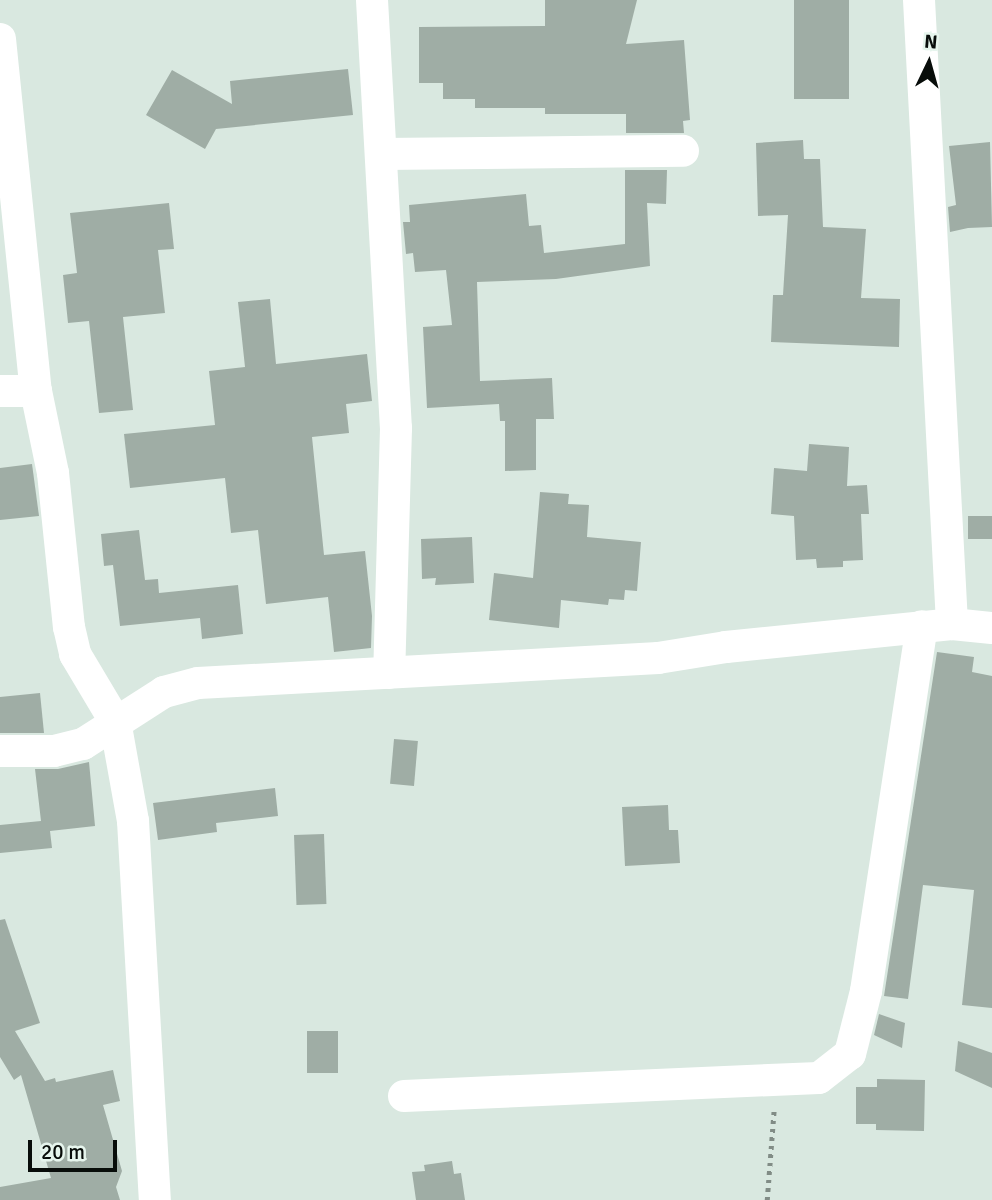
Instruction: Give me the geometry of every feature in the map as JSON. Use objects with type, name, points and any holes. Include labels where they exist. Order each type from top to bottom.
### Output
[{"type":"street","points":[[372,0],[396,428],[389,673]]},
{"type":"street","points":[[404,1096],[819,1078],[850,1054],[866,991],[937,625],[919,0]]},
{"type":"street","points":[[0,39],[36,391],[53,473],[75,654],[115,721],[133,821],[155,1200]]},
{"type":"street","points":[[382,154],[683,151]]},
{"type":"street","points":[[0,391],[36,391]]},
{"type":"street","points":[[0,751],[54,751],[83,744],[164,692],[198,683],[657,658],[937,625],[992,628]]},
{"type":"path","points":[[767,1200],[777,1081]]},
{"type":"building","points":[[545,0],[637,0],[626,44],[684,40],[690,120],[683,121],[684,133],[626,133],[626,114],[545,114],[545,108],[475,108],[475,99],[443,99],[443,83],[419,83],[419,27],[545,26]]},
{"type":"building","points":[[794,0],[849,0],[849,99],[794,99]]},
{"type":"building","points":[[348,69],[353,115],[216,129],[205,149],[146,115],[172,70],[232,104],[230,81]]},
{"type":"building","points":[[803,140],[804,159],[820,159],[823,227],[866,229],[861,298],[900,299],[899,347],[771,342],[773,295],[783,295],[788,215],[758,216],[756,143]]},
{"type":"building","points":[[990,142],[992,227],[950,232],[948,207],[956,205],[949,146]]},
{"type":"building","points":[[625,170],[667,170],[666,204],[647,203],[650,266],[556,279],[477,282],[480,381],[552,378],[554,419],[536,419],[536,470],[505,471],[505,421],[500,421],[499,404],[427,408],[423,327],[452,325],[446,270],[415,272],[413,253],[406,254],[403,222],[410,222],[409,205],[526,194],[529,226],[541,225],[544,253],[625,244]]},
{"type":"building","points":[[169,203],[174,249],[158,250],[165,313],[123,317],[133,410],[99,413],[89,321],[68,323],[63,275],[77,273],[70,213]]},
{"type":"building","points":[[270,299],[276,364],[367,354],[372,401],[346,404],[349,433],[312,437],[324,555],[365,551],[372,616],[371,648],[334,652],[328,597],[266,604],[258,530],[231,533],[225,478],[130,488],[124,434],[215,425],[209,371],[245,367],[238,302]]},
{"type":"building","points":[[809,444],[849,447],[847,486],[867,485],[869,514],[861,514],[863,560],[843,561],[843,567],[817,568],[816,559],[796,560],[794,516],[771,514],[774,468],[807,471]]},
{"type":"building","points":[[32,464],[39,516],[0,520],[0,468]]},
{"type":"building","points":[[540,492],[569,494],[568,504],[589,505],[587,537],[641,542],[637,591],[625,590],[624,600],[609,599],[608,605],[561,600],[559,628],[489,620],[494,573],[533,578]]},
{"type":"building","points":[[968,516],[992,516],[992,539],[968,539]]},
{"type":"building","points":[[139,530],[145,580],[158,579],[159,593],[238,585],[243,634],[202,639],[200,618],[120,626],[113,565],[104,566],[101,534]]},
{"type":"building","points":[[472,537],[474,583],[435,585],[436,578],[422,579],[421,539]]},
{"type":"building","points":[[937,652],[974,657],[972,672],[992,676],[992,1008],[962,1005],[974,890],[923,885],[908,999],[884,996]]},
{"type":"building","points":[[40,693],[44,733],[0,733],[0,697]]},
{"type":"building","points":[[394,739],[418,741],[414,786],[390,784]]},
{"type":"building","points":[[89,762],[95,826],[50,831],[52,848],[0,853],[0,825],[41,821],[35,769],[58,769]]},
{"type":"building","points":[[275,788],[278,816],[216,823],[217,832],[158,840],[153,803]]},
{"type":"building","points":[[668,805],[669,830],[678,830],[680,863],[625,866],[622,807]]},
{"type":"building","points":[[324,834],[326,904],[296,905],[294,835]]},
{"type":"building","points":[[5,919],[40,1023],[15,1031],[45,1081],[55,1078],[56,1082],[113,1070],[120,1101],[103,1105],[122,1171],[116,1187],[120,1200],[0,1200],[0,1187],[51,1178],[21,1075],[14,1080],[0,1057],[0,920]]},
{"type":"building","points":[[879,1014],[905,1023],[902,1048],[874,1035]]},
{"type":"building","points":[[307,1031],[338,1031],[338,1073],[307,1073]]},
{"type":"building","points":[[958,1041],[992,1053],[992,1088],[955,1071]]},
{"type":"building","points":[[877,1079],[925,1080],[924,1131],[876,1130],[876,1124],[856,1124],[856,1087],[877,1087]]},
{"type":"building","points":[[452,1161],[454,1174],[461,1173],[465,1200],[416,1200],[412,1172],[425,1171],[424,1165]]}]
